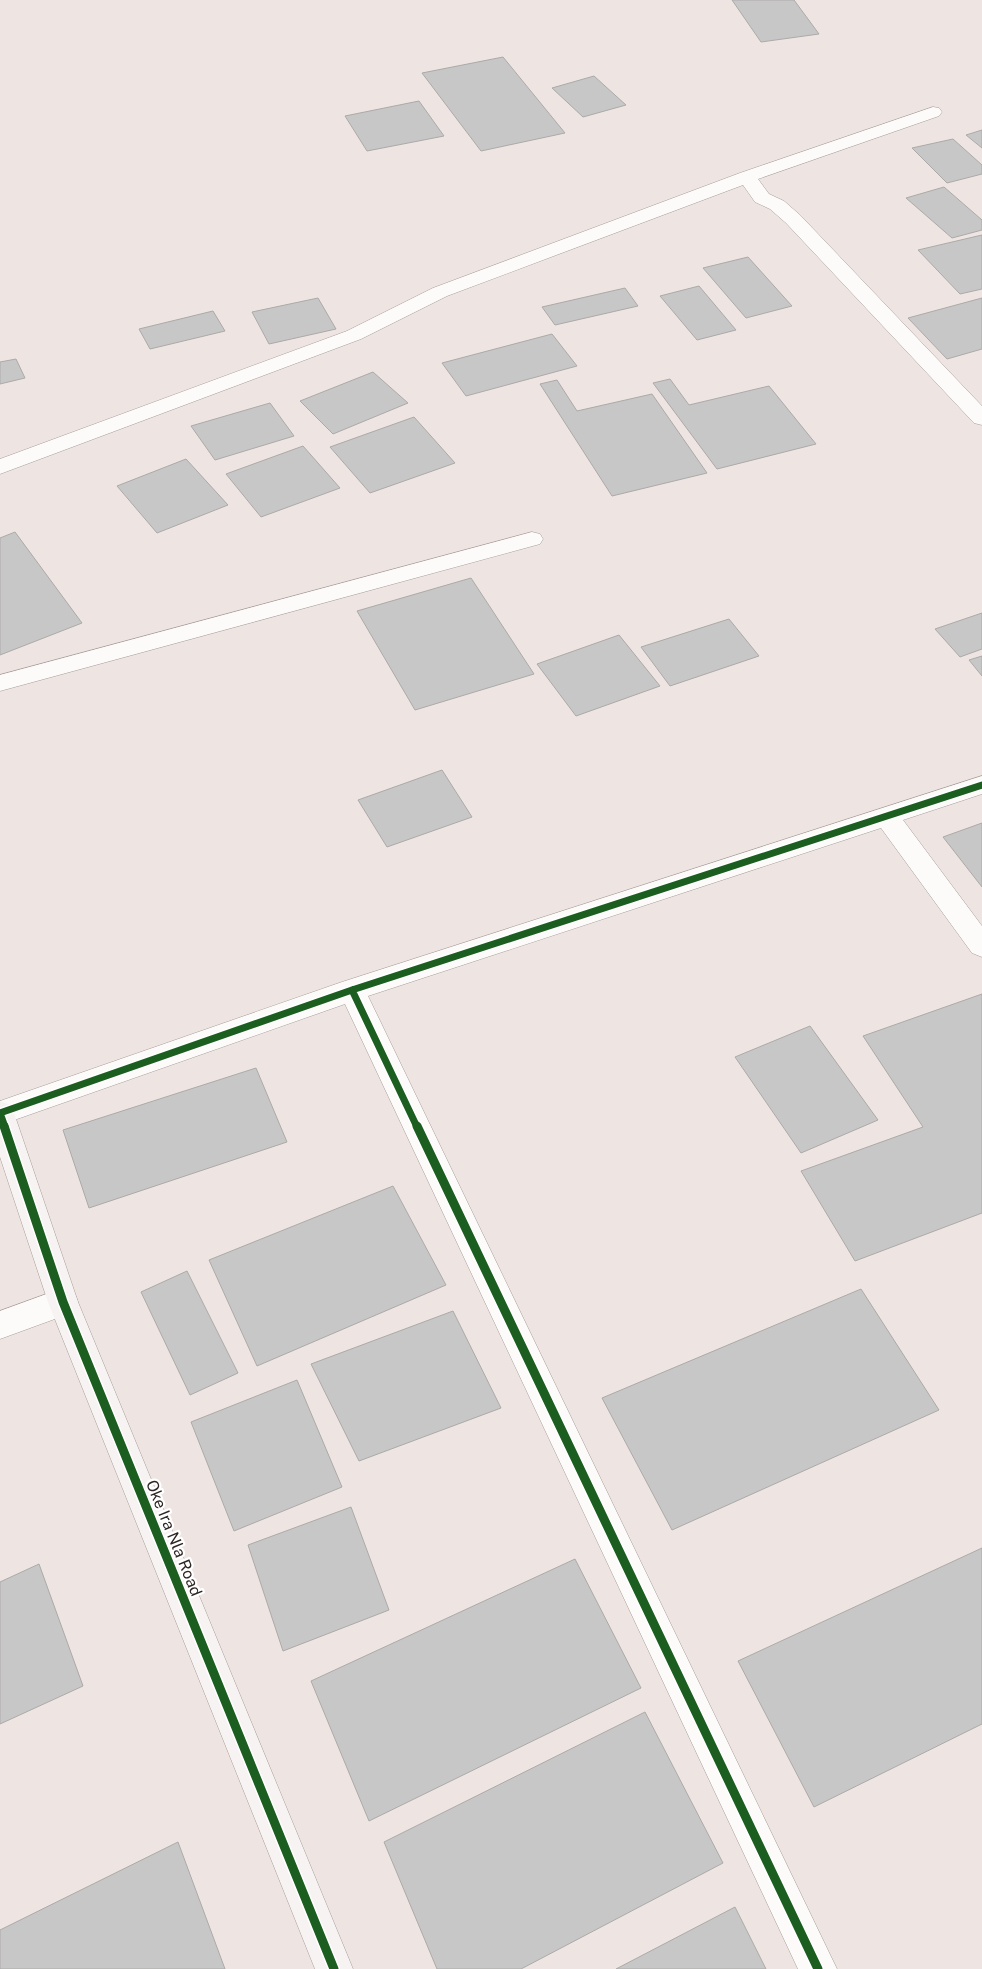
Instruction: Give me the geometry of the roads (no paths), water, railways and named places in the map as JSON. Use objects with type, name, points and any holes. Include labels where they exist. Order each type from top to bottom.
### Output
[{"type":"street","points":[[0,467],[354,335],[392,318],[410,306],[440,292],[747,177],[933,112]]},
{"type":"street","points":[[747,177],[762,198],[777,205],[793,219],[982,418]]},
{"type":"street","points":[[0,683],[532,539]]},
{"type":"street","points":[[0,1113],[352,990],[982,785]]},
{"type":"street","points":[[886,816],[982,946]]},
{"type":"street","points":[[352,990],[818,1969]]},
{"type":"street","name":"Oke Ira Nla Road","points":[[0,1113],[63,1302],[334,1969]]},
{"type":"street","points":[[0,1325],[63,1302]]}]
